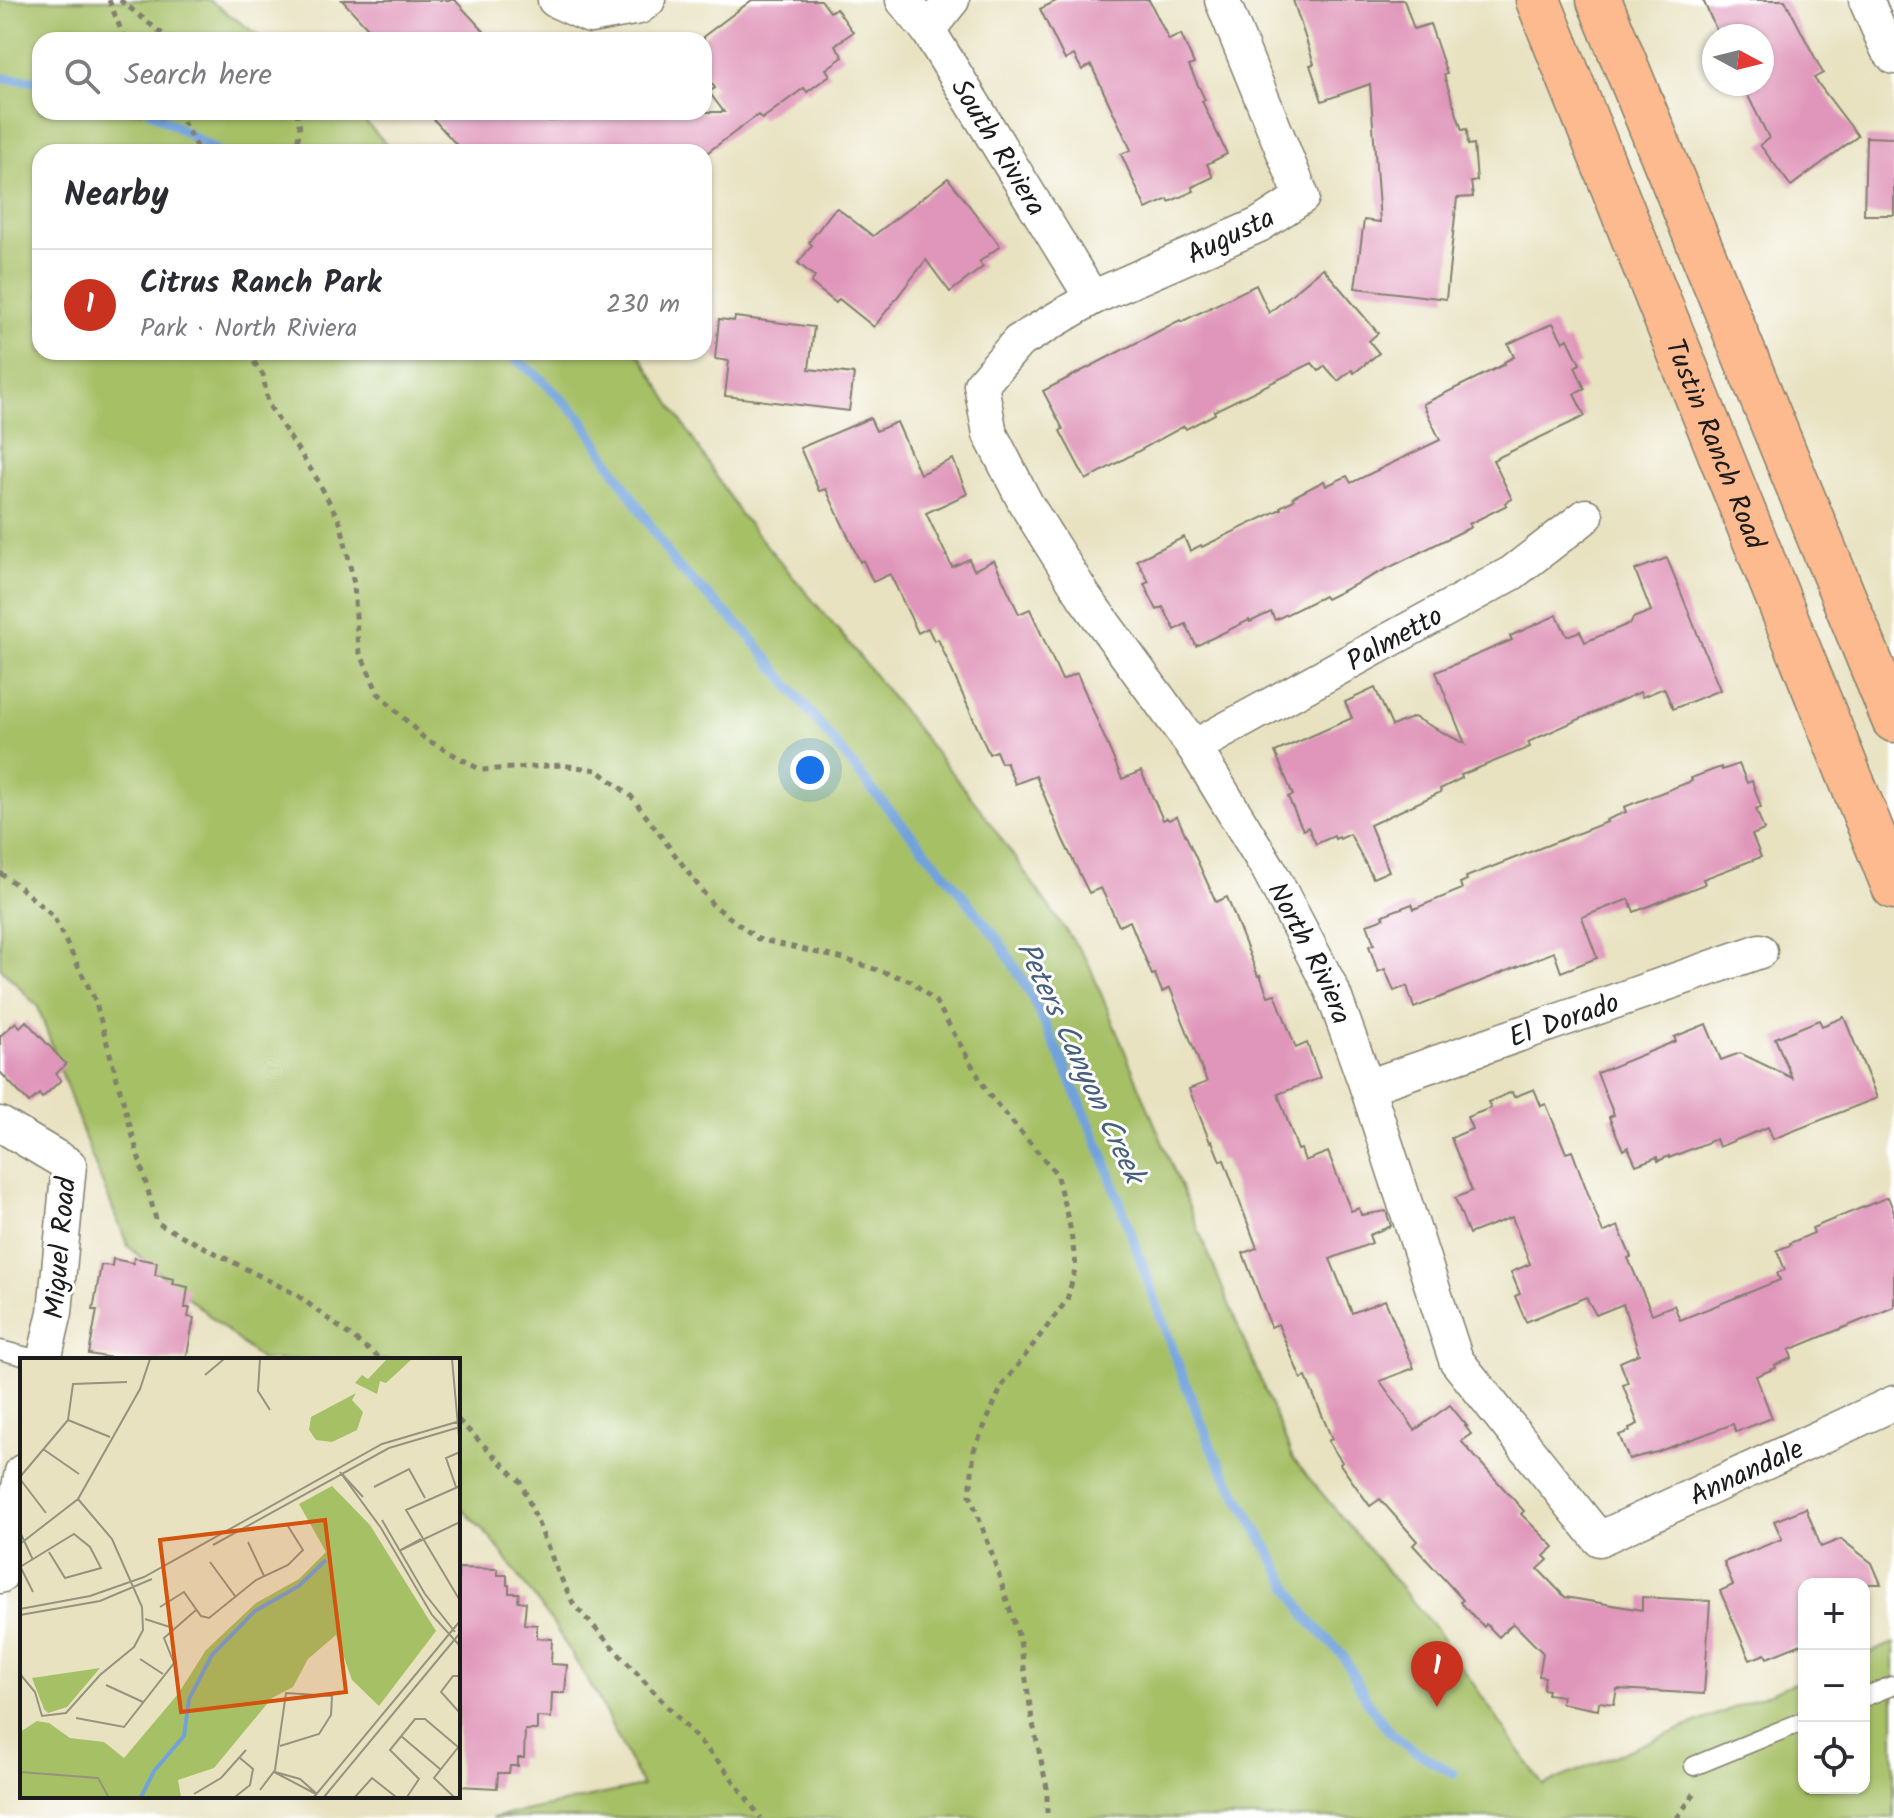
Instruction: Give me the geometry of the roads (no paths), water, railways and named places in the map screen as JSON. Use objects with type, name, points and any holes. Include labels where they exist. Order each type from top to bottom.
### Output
[{"type":"main road","name":"Tustin Ranch Road","points":[[1538,0],[1894,887]]},
{"type":"main road","points":[[1599,0],[1894,720]]},
{"type":"street","points":[[555,0],[590,16],[639,7],[648,0]]},
{"type":"street","name":"South Riviera","points":[[903,0],[928,30],[1092,298]]},
{"type":"street","points":[[928,30],[952,0]]},
{"type":"street","name":"Augusta","points":[[981,385],[1018,342],[1092,298],[1259,225],[1302,197],[1222,0]]},
{"type":"street","points":[[1866,0],[1894,57]]},
{"type":"street","name":"North Riviera","points":[[981,385],[990,434],[1026,504],[1085,598],[1194,747],[1268,868],[1332,990],[1456,1360],[1599,1539]]},
{"type":"street","name":"Palmetto","points":[[1194,747],[1512,573],[1586,516]]},
{"type":"street","name":"El Dorado","points":[[1367,1087],[1760,951]]},
{"type":"street","name":"Miguel Road","points":[[0,1124],[69,1165],[55,1312],[43,1358]]},
{"type":"street","name":"Annandale","points":[[1599,1539],[1894,1403]]},
{"type":"street","points":[[10,1559],[20,1486]]},
{"type":"lane","points":[[0,1350],[34,1358]]},
{"type":"lane","points":[[1870,1695],[1894,1685]]},
{"type":"lane","points":[[1694,1766],[1802,1722]]},
{"type":"waterway","name":"Peters Canyon Creek","points":[[0,78],[32,80]]},
{"type":"waterway","name":"Peters Canyon Creek","points":[[165,120],[205,144]]},
{"type":"waterway","name":"Peters Canyon Creek","points":[[517,360],[581,418],[675,564],[748,634],[873,791],[999,941],[1029,991],[1104,1158],[1213,1452],[1307,1618],[1343,1656],[1370,1706],[1389,1731],[1407,1746],[1453,1773]]},
{"type":"place","name":"Citrus Ranch Park","points":[[1437,1707]]}]
